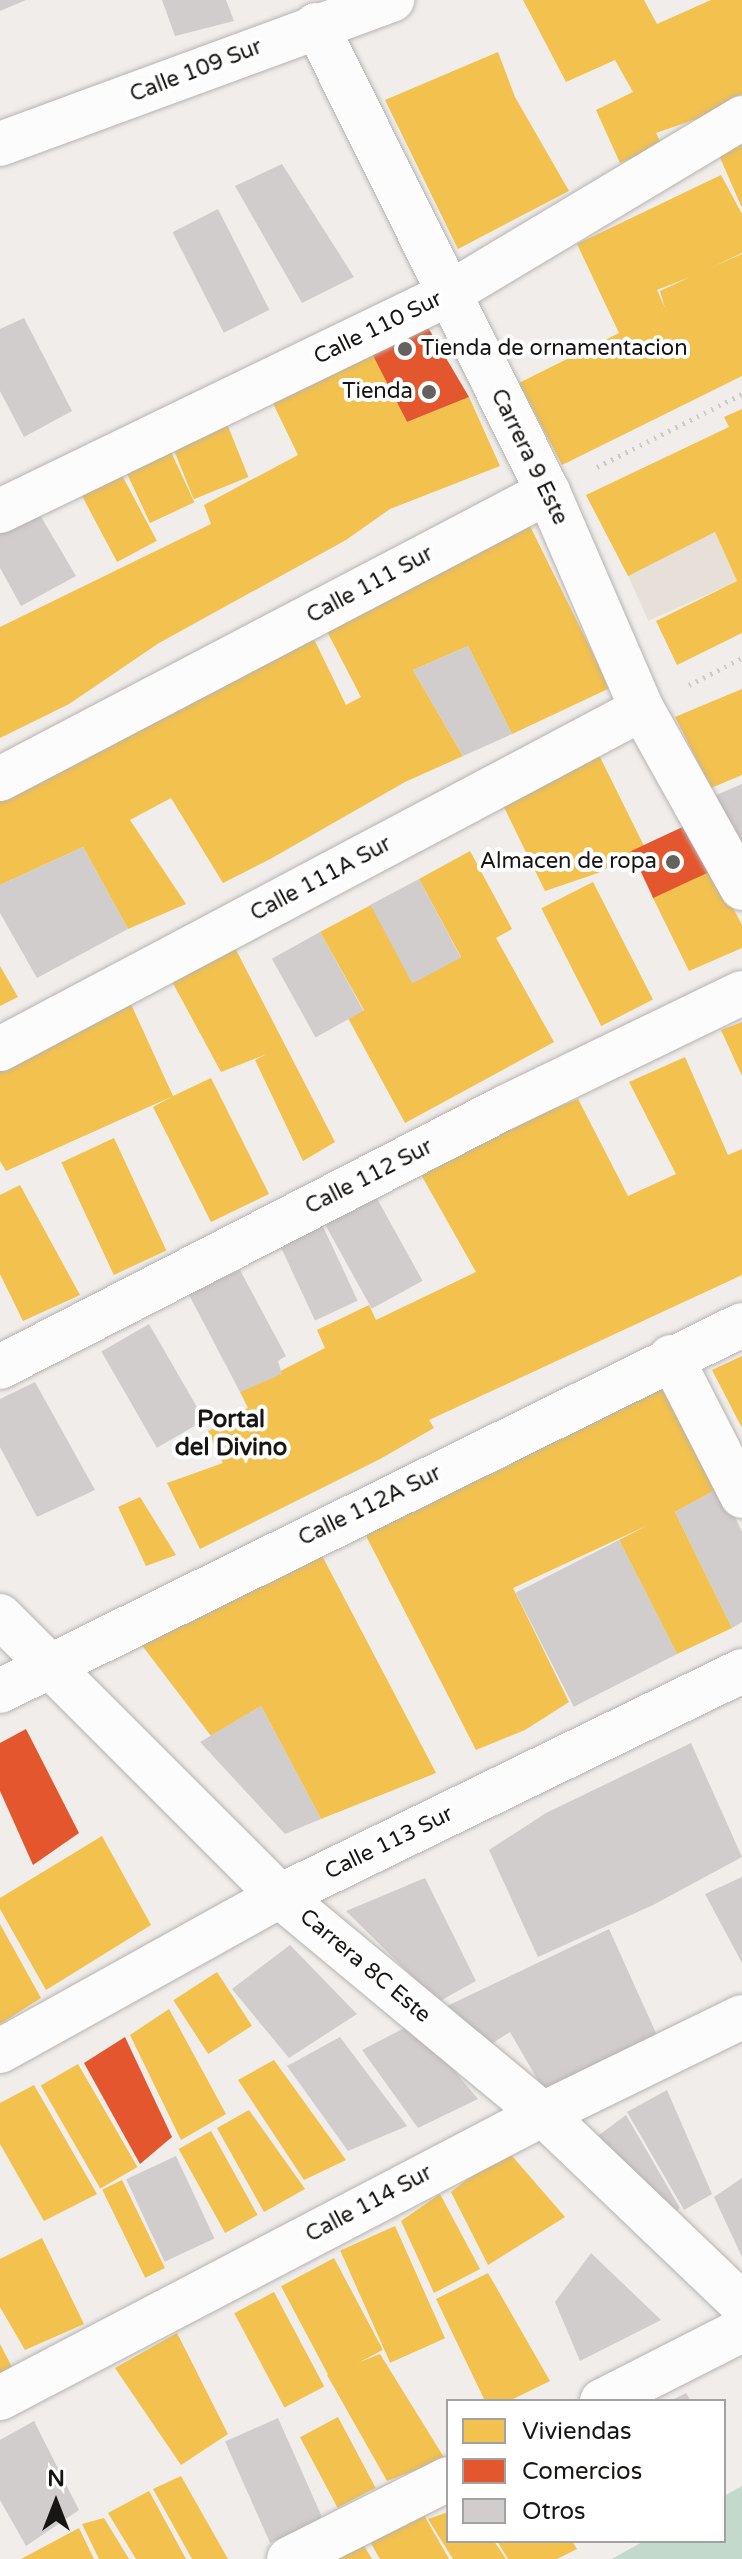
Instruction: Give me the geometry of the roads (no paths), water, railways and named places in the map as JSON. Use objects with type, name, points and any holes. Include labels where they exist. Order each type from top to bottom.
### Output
[{"type":"street","name":"Calle 109 Sur","points":[[0,144],[316,25],[392,0]]},
{"type":"street","name":"Carrera 9 Este","points":[[316,25],[548,492],[642,709],[742,888]]},
{"type":"street","name":"Calle 110 Sur","points":[[0,511],[448,294],[742,118]]},
{"type":"street","name":"Calle 111 Sur","points":[[0,779],[548,492]]},
{"type":"street","name":"Calle 111A Sur","points":[[0,1049],[642,709]]},
{"type":"street","name":"Calle 112 Sur","points":[[0,1367],[506,1107],[742,993]]},
{"type":"street","name":"Calle 112A Sur","points":[[0,1691],[671,1357],[742,1325]]},
{"type":"street","points":[[671,1357],[742,1496]]},
{"type":"street","name":"Carrera 8C Este","points":[[0,1616],[51,1663],[280,1896],[543,2114],[742,2304]]},
{"type":"street","name":"Calle 113 Sur","points":[[0,2051],[280,1896],[742,1671]]},
{"type":"street","name":"Calle 114 Sur","points":[[0,2398],[543,2114],[742,2017]]},
{"type":"street","points":[[606,2399],[742,2330]]},
{"type":"street","points":[[289,2559],[446,2480]]},
{"type":"place","name":"Tienda de ornamentacion","points":[[405,349]]},
{"type":"place","name":"Tienda","points":[[429,392]]},
{"type":"place","name":"Almacen de ropa","points":[[673,862]]},
{"type":"district","name":"Portal del Divino","points":[[231,1434]]}]
